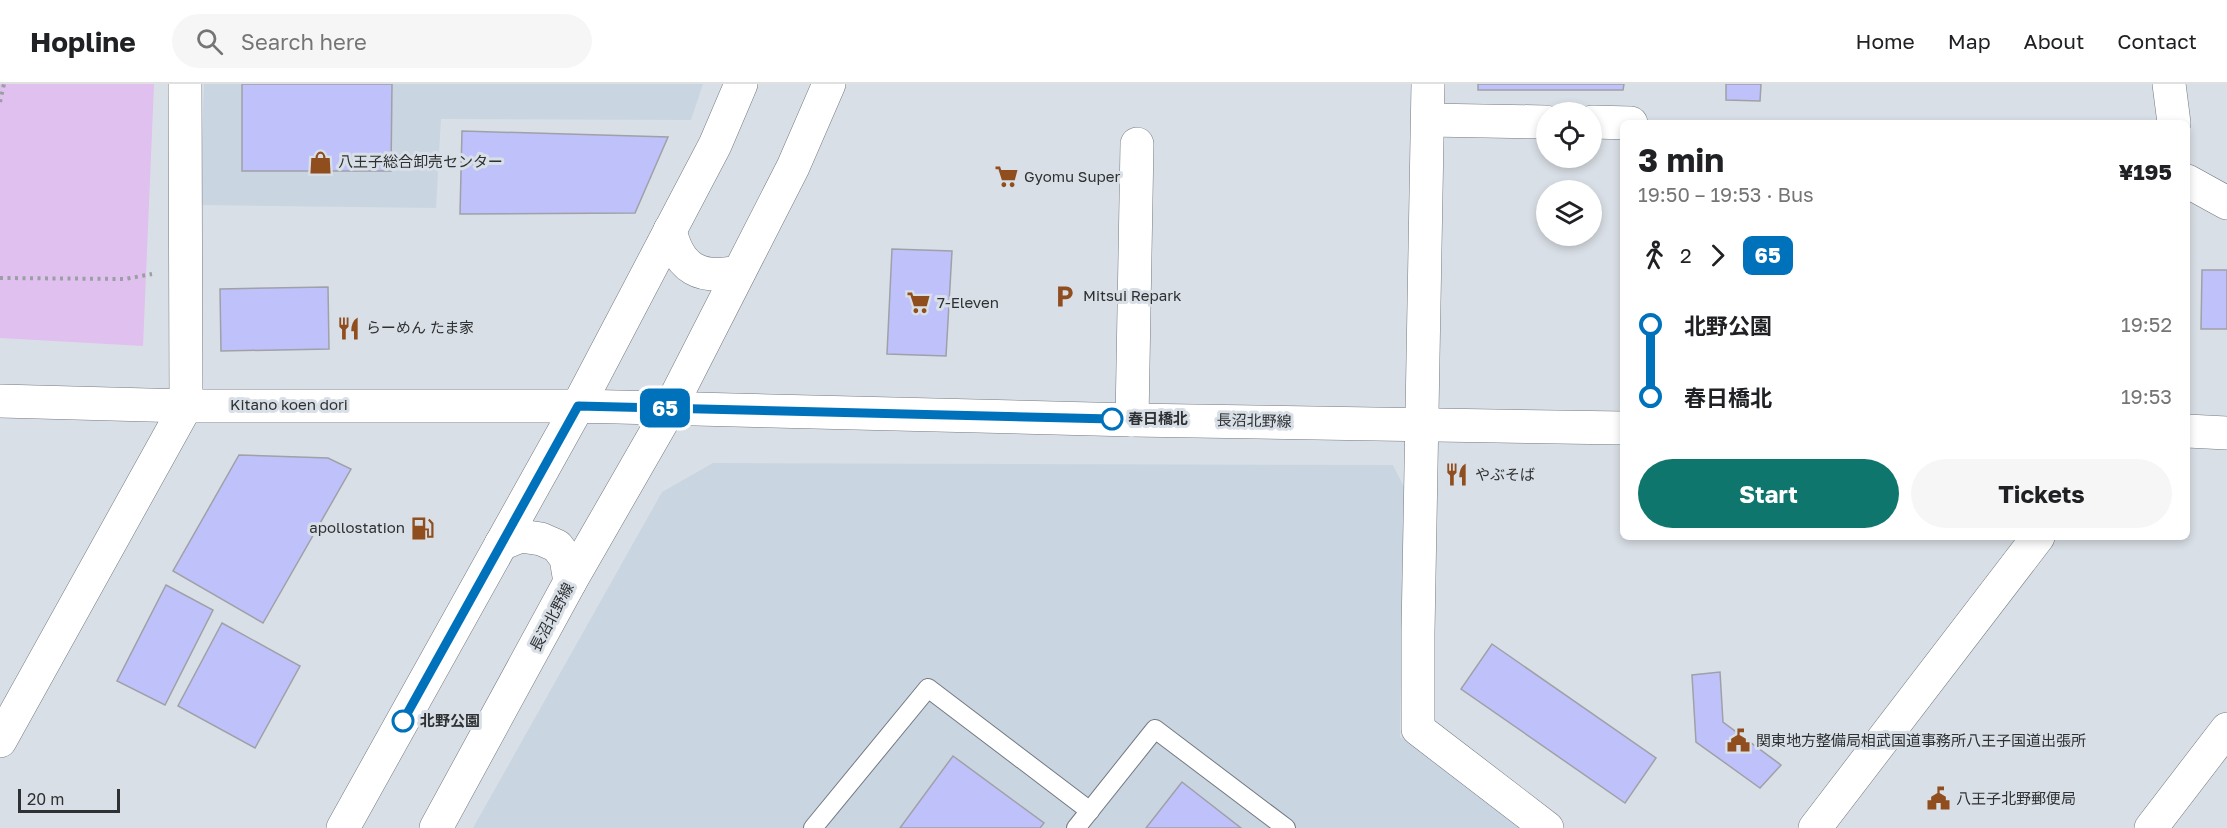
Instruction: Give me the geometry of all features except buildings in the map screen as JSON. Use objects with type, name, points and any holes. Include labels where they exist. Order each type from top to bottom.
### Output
[{"type":"street","points":[[0,741],[186,406],[184,84]]},
{"type":"street","points":[[343,828],[578,406],[715,145],[741,84]]},
{"type":"street","points":[[670,408],[793,167],[829,84]]},
{"type":"street","points":[[1428,84],[1418,729],[1547,828]]},
{"type":"street","points":[[2169,84],[2174,120]]},
{"type":"street","points":[[1428,120],[1536,122]]},
{"type":"street","points":[[1602,123],[1620,123]]},
{"type":"street","points":[[1132,420],[1137,144]]},
{"type":"street","points":[[2190,183],[2227,203]]},
{"type":"street","points":[[670,230],[674,247],[682,260],[698,272],[718,277],[739,272]]},
{"type":"street","name":"Kitano koen dori","points":[[0,401],[186,406],[578,406]]},
{"type":"street","name":"長沼北野線","points":[[578,406],[1132,420],[1620,428]]},
{"type":"street","name":"長沼北野線","points":[[436,828],[570,582],[670,408]]},
{"type":"street","points":[[2190,431],[2227,433]]},
{"type":"street","points":[[501,544],[521,536],[541,539],[557,546],[566,558],[570,582]]},
{"type":"street","points":[[1815,828],[2036,540]]},
{"type":"street","points":[[2151,828],[2227,729]]},
{"type":"lane","points":[[813,828],[928,688],[1090,811]]},
{"type":"lane","points":[[1076,828],[1155,729],[1286,828]]},
{"type":"path","points":[[0,102],[4,84]]},
{"type":"path","points":[[0,278],[125,279],[184,267]]},
{"type":"shaded area","points":[[0,84],[154,84],[143,346],[0,338]]},
{"type":"shaded area","name":"八王子総合卸売センター","points":[[204,84],[703,84],[691,120],[441,119],[436,208],[200,205]]},
{"type":"shaded area","points":[[713,463],[1393,465],[1404,487],[1400,737],[1523,828],[473,828],[662,492]]},
{"type":"bus line","name":"65","points":[[403,721],[578,406],[1112,419]]},
{"type":"place","name":"八王子総合卸売センター","points":[[320,162]]},
{"type":"place","name":"Gyomu Super","points":[[1006,177]]},
{"type":"place","name":"Mitsui Repark","points":[[1065,296]]},
{"type":"place","name":"7-Eleven","points":[[919,303]]},
{"type":"place","name":"らーめん たま家","points":[[348,328]]},
{"type":"place","name":"春日橋北","points":[[1112,419]]},
{"type":"place","name":"やぶそば","points":[[1457,475]]},
{"type":"place","name":"apollostation","points":[[423,528]]},
{"type":"place","name":"北野公園","points":[[403,721]]},
{"type":"place","name":"関東地方整備局相武国道事務所八王子国道出張所","points":[[1738,741]]},
{"type":"place","name":"八王子北野郵便局","points":[[1938,799]]}]
